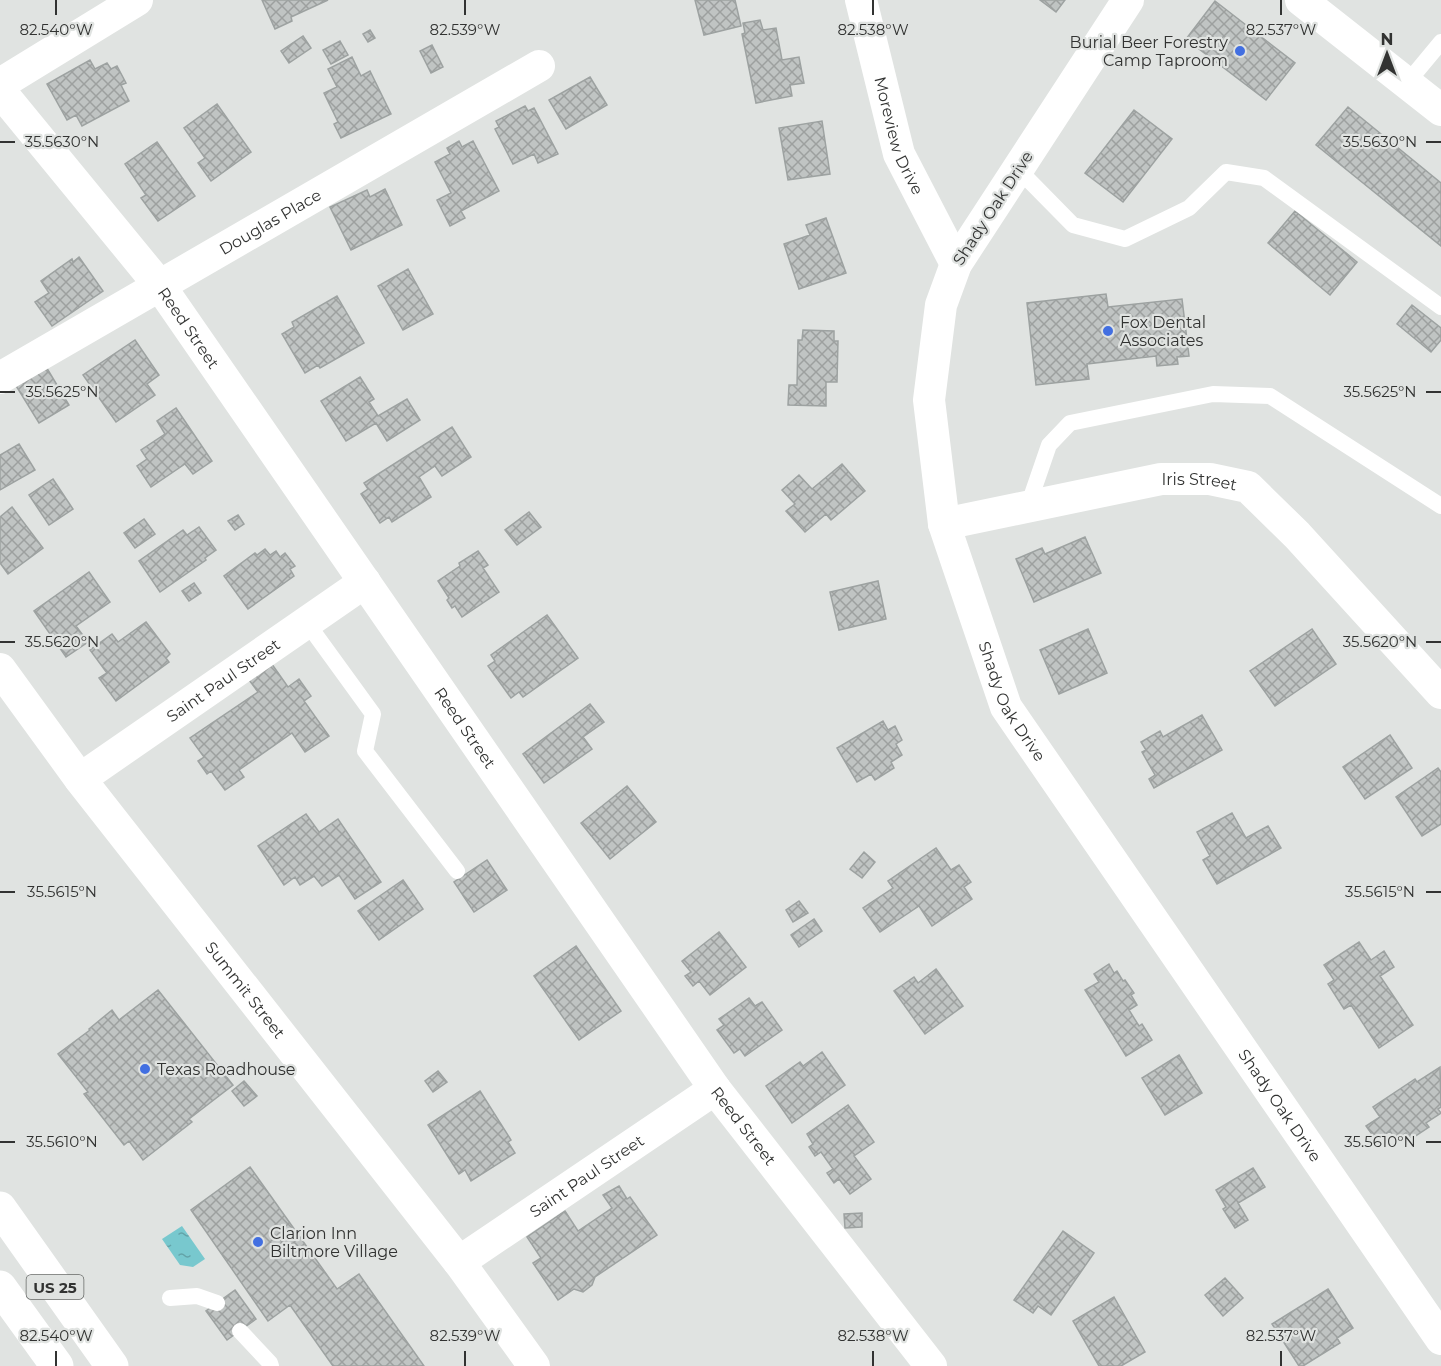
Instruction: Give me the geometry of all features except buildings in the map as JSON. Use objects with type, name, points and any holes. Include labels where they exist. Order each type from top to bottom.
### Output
[{"type":"main road","name":"US 25","points":[[0,1208],[112,1366]]},
{"type":"main road","name":"US 25","points":[[0,1287],[57,1366]]},
{"type":"street","points":[[0,84],[137,0]]},
{"type":"street","name":"Moreview Drive","points":[[861,0],[899,154],[956,264]]},
{"type":"street","name":"Shady Oak Drive","points":[[1128,0],[956,264],[941,305],[929,400],[944,524],[1006,707],[1441,1339]]},
{"type":"street","points":[[1301,0],[1441,110]]},
{"type":"street","name":"Douglas Place","points":[[0,378],[539,66]]},
{"type":"street","name":"Reed Street","points":[[0,91],[160,286],[715,1089],[931,1366]]},
{"type":"street","name":"Iris Street","points":[[944,524],[1161,479],[1210,479],[1248,487],[1297,535],[1441,693]]},
{"type":"street","name":"Saint Paul Street","points":[[80,779],[365,582]]},
{"type":"street","name":"Summit Street","points":[[0,669],[80,779],[459,1262],[534,1366]]},
{"type":"street","name":"Saint Paul Street","points":[[459,1262],[715,1089]]},
{"type":"lane","points":[[1407,83],[1441,42]]},
{"type":"lane","points":[[1018,169],[1073,225],[1125,239],[1189,208],[1226,172],[1263,178],[1441,307]]},
{"type":"lane","points":[[1028,506],[1049,445],[1070,423],[1213,394],[1270,396],[1441,506]]},
{"type":"lane","points":[[307,623],[373,714],[365,751],[457,871]]},
{"type":"lane","points":[[170,1298],[197,1296],[217,1304]]},
{"type":"lane","points":[[240,1331],[271,1366]]},
{"type":"water","points":[[182,1226],[205,1259],[193,1267],[180,1265],[162,1239]]},
{"type":"place","name":"Burial Beer Forestry Camp Taproom","points":[[1240,51]]},
{"type":"place","name":"Fox Dental Associates","points":[[1108,331]]},
{"type":"place","name":"Texas Roadhouse","points":[[145,1069]]},
{"type":"place","name":"Clarion Inn Biltmore Village","points":[[258,1242]]}]
